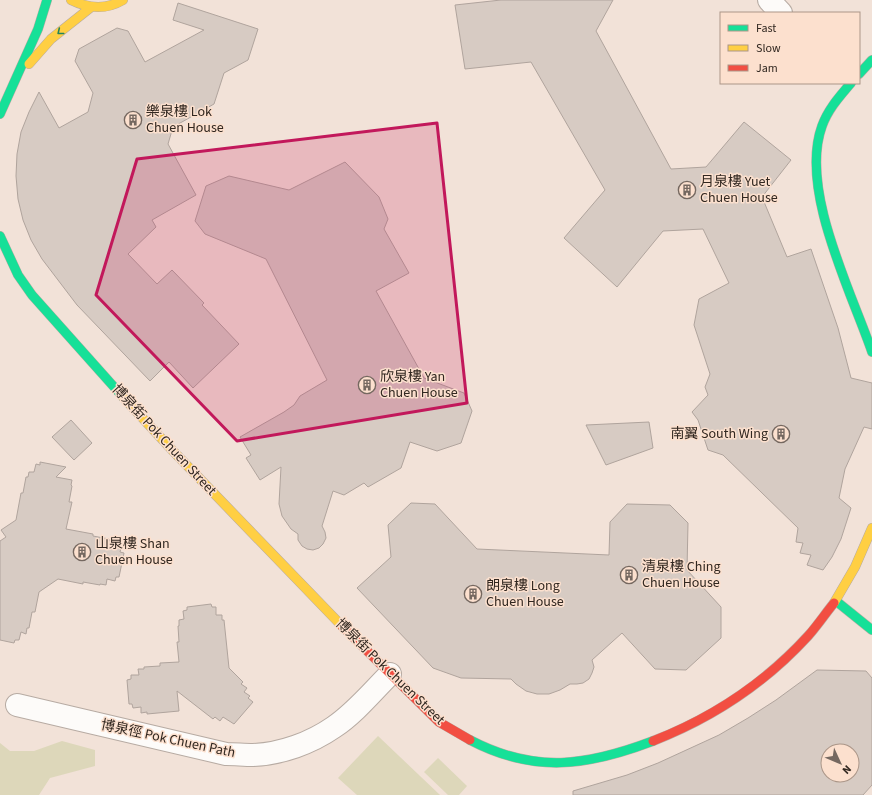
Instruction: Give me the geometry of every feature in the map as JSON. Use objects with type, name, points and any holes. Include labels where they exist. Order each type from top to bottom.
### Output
[{"type":"street","points":[[0,114],[38,29],[47,0]]},
{"type":"street","points":[[71,0],[90,8],[110,6],[123,0]]},
{"type":"street","points":[[768,0],[780,12]]},
{"type":"street","points":[[15,80],[51,39],[90,8]]},
{"type":"street","points":[[860,73],[872,60]]},
{"type":"street","points":[[850,84],[828,112],[822,125],[818,138],[817,173],[819,194],[827,233],[872,352]]},
{"type":"street","name":"博泉街 Pok Chuen Street","points":[[0,236],[18,275],[32,295],[79,349],[174,452],[305,589],[440,722],[458,735],[478,745],[505,755],[543,763],[580,761],[624,751],[654,741],[695,723],[738,698],[761,681],[807,638],[822,621],[836,601],[862,553],[872,528]]},
{"type":"street","points":[[836,601],[872,630]]},
{"type":"street","name":"博泉徑 Pok Chuen Path","points":[[17,705],[226,754],[254,755],[282,750],[303,743],[335,727],[390,674]]},
{"type":"highlighted area","points":[[437,123],[467,403],[237,441],[96,295],[137,159]]},
{"type":"shaded area","points":[[378,736],[440,795],[357,795],[338,778]]},
{"type":"shaded area","points":[[62,741],[95,750],[95,766],[50,778],[39,795],[0,795],[0,743],[10,751],[34,751]]},
{"type":"shaded area","points":[[438,758],[467,786],[459,795],[448,795],[424,772]]},
{"type":"building","points":[[501,0],[613,0],[596,31],[671,169],[706,167],[744,122],[791,160],[762,197],[787,257],[811,249],[838,328],[851,378],[872,383],[872,429],[864,427],[845,469],[839,498],[851,508],[841,539],[832,557],[823,570],[807,565],[811,555],[800,553],[803,543],[796,542],[798,528],[723,455],[708,450],[698,420],[692,412],[708,395],[705,387],[710,374],[694,325],[699,299],[729,283],[703,229],[663,231],[617,287],[564,238],[605,190],[531,62],[465,69],[455,5]]},
{"type":"building","points":[[178,3],[258,29],[248,60],[224,73],[214,104],[173,127],[168,144],[196,195],[152,220],[156,227],[128,254],[157,284],[172,270],[204,303],[202,305],[239,344],[193,388],[169,362],[150,381],[77,305],[42,259],[31,240],[23,220],[18,199],[16,176],[17,154],[21,132],[39,92],[59,128],[88,112],[93,93],[75,61],[79,49],[117,28],[128,31],[145,62],[204,30],[173,20]]},
{"type":"building","points":[[345,162],[379,197],[388,219],[384,229],[409,273],[376,291],[424,378],[464,393],[472,411],[461,443],[437,451],[410,442],[401,468],[368,487],[364,483],[344,495],[333,491],[322,526],[326,538],[319,548],[313,550],[302,546],[298,540],[298,534],[291,529],[282,516],[279,504],[281,467],[260,480],[246,458],[251,455],[240,437],[284,412],[294,405],[300,396],[327,380],[266,259],[205,234],[195,221],[206,186],[229,176],[289,190]]},
{"type":"building","points":[[71,420],[92,443],[74,460],[52,437]]},
{"type":"building","points":[[649,422],[653,448],[606,465],[586,425]]},
{"type":"building","name":"山泉樓 Shan Chuen House","points":[[40,462],[66,467],[56,477],[72,480],[69,502],[72,502],[66,529],[93,534],[93,536],[109,539],[114,542],[113,547],[121,548],[120,552],[124,553],[119,577],[116,577],[115,581],[107,579],[106,585],[100,585],[83,582],[83,584],[58,579],[39,592],[35,612],[32,612],[29,628],[27,628],[26,634],[21,632],[19,640],[15,640],[14,643],[0,640],[0,541],[6,537],[1,530],[16,520],[21,493],[23,493],[26,477],[28,477],[29,472],[34,472],[36,464],[40,465]]},
{"type":"building","points":[[411,503],[435,504],[477,549],[609,555],[610,522],[627,504],[670,505],[688,523],[687,570],[721,607],[721,638],[686,670],[655,669],[622,633],[592,660],[594,667],[589,679],[583,683],[570,684],[549,694],[537,694],[526,691],[511,679],[461,678],[433,668],[357,588],[391,557],[388,525]]},
{"type":"building","points":[[211,604],[212,607],[216,607],[216,615],[222,615],[222,620],[224,620],[229,668],[243,682],[241,684],[247,688],[244,692],[250,696],[248,698],[253,702],[234,724],[223,717],[220,721],[215,717],[213,719],[177,691],[179,711],[147,714],[147,712],[141,713],[141,707],[133,708],[132,704],[129,704],[127,680],[131,679],[131,675],[139,675],[138,669],[160,666],[160,663],[179,662],[177,642],[179,642],[178,626],[179,620],[184,619],[183,611],[187,610],[187,607]]},
{"type":"building","points":[[817,670],[866,671],[872,678],[872,785],[863,795],[573,795],[573,791],[627,775],[658,763],[719,735],[776,700]]},
{"type":"traffic: fast","points":[[0,114],[38,29],[47,0]]},
{"type":"traffic: fast","points":[[860,73],[872,60]]},
{"type":"traffic: fast","points":[[850,84],[831,108],[822,126],[817,151],[817,179],[822,209],[830,240],[872,352]]},
{"type":"traffic: fast","points":[[0,236],[18,275],[32,295],[123,397]]},
{"type":"traffic: fast","points":[[836,601],[872,630]]},
{"type":"traffic: fast","points":[[470,740],[494,751],[517,758],[539,762],[561,763],[583,761],[606,756],[629,750],[653,741]]},
{"type":"traffic: slow","points":[[71,0],[91,7],[104,7],[123,0]]},
{"type":"traffic: slow","points":[[29,64],[51,39],[90,8]]},
{"type":"traffic: slow","points":[[123,397],[342,626]]},
{"type":"traffic: slow","points":[[834,603],[855,567],[872,528]]},
{"type":"traffic: jam","points":[[653,741],[696,722],[756,684],[808,636],[834,603]]},
{"type":"traffic: jam","points":[[342,626],[439,722],[470,740]]},
{"type":"place","name":"樂泉樓 Lok Chuen House","points":[[133,120]]},
{"type":"place","name":"月泉樓 Yuet Chuen House","points":[[687,190]]},
{"type":"place","name":"欣泉樓 Yan Chuen House","points":[[367,385]]},
{"type":"place","name":"南翼 South Wing","points":[[781,434]]},
{"type":"place","name":"山泉樓 Shan Chuen House","points":[[82,552]]},
{"type":"place","name":"清泉樓 Ching Chuen House","points":[[629,575]]},
{"type":"place","name":"朗泉樓 Long Chuen House","points":[[473,594]]}]
